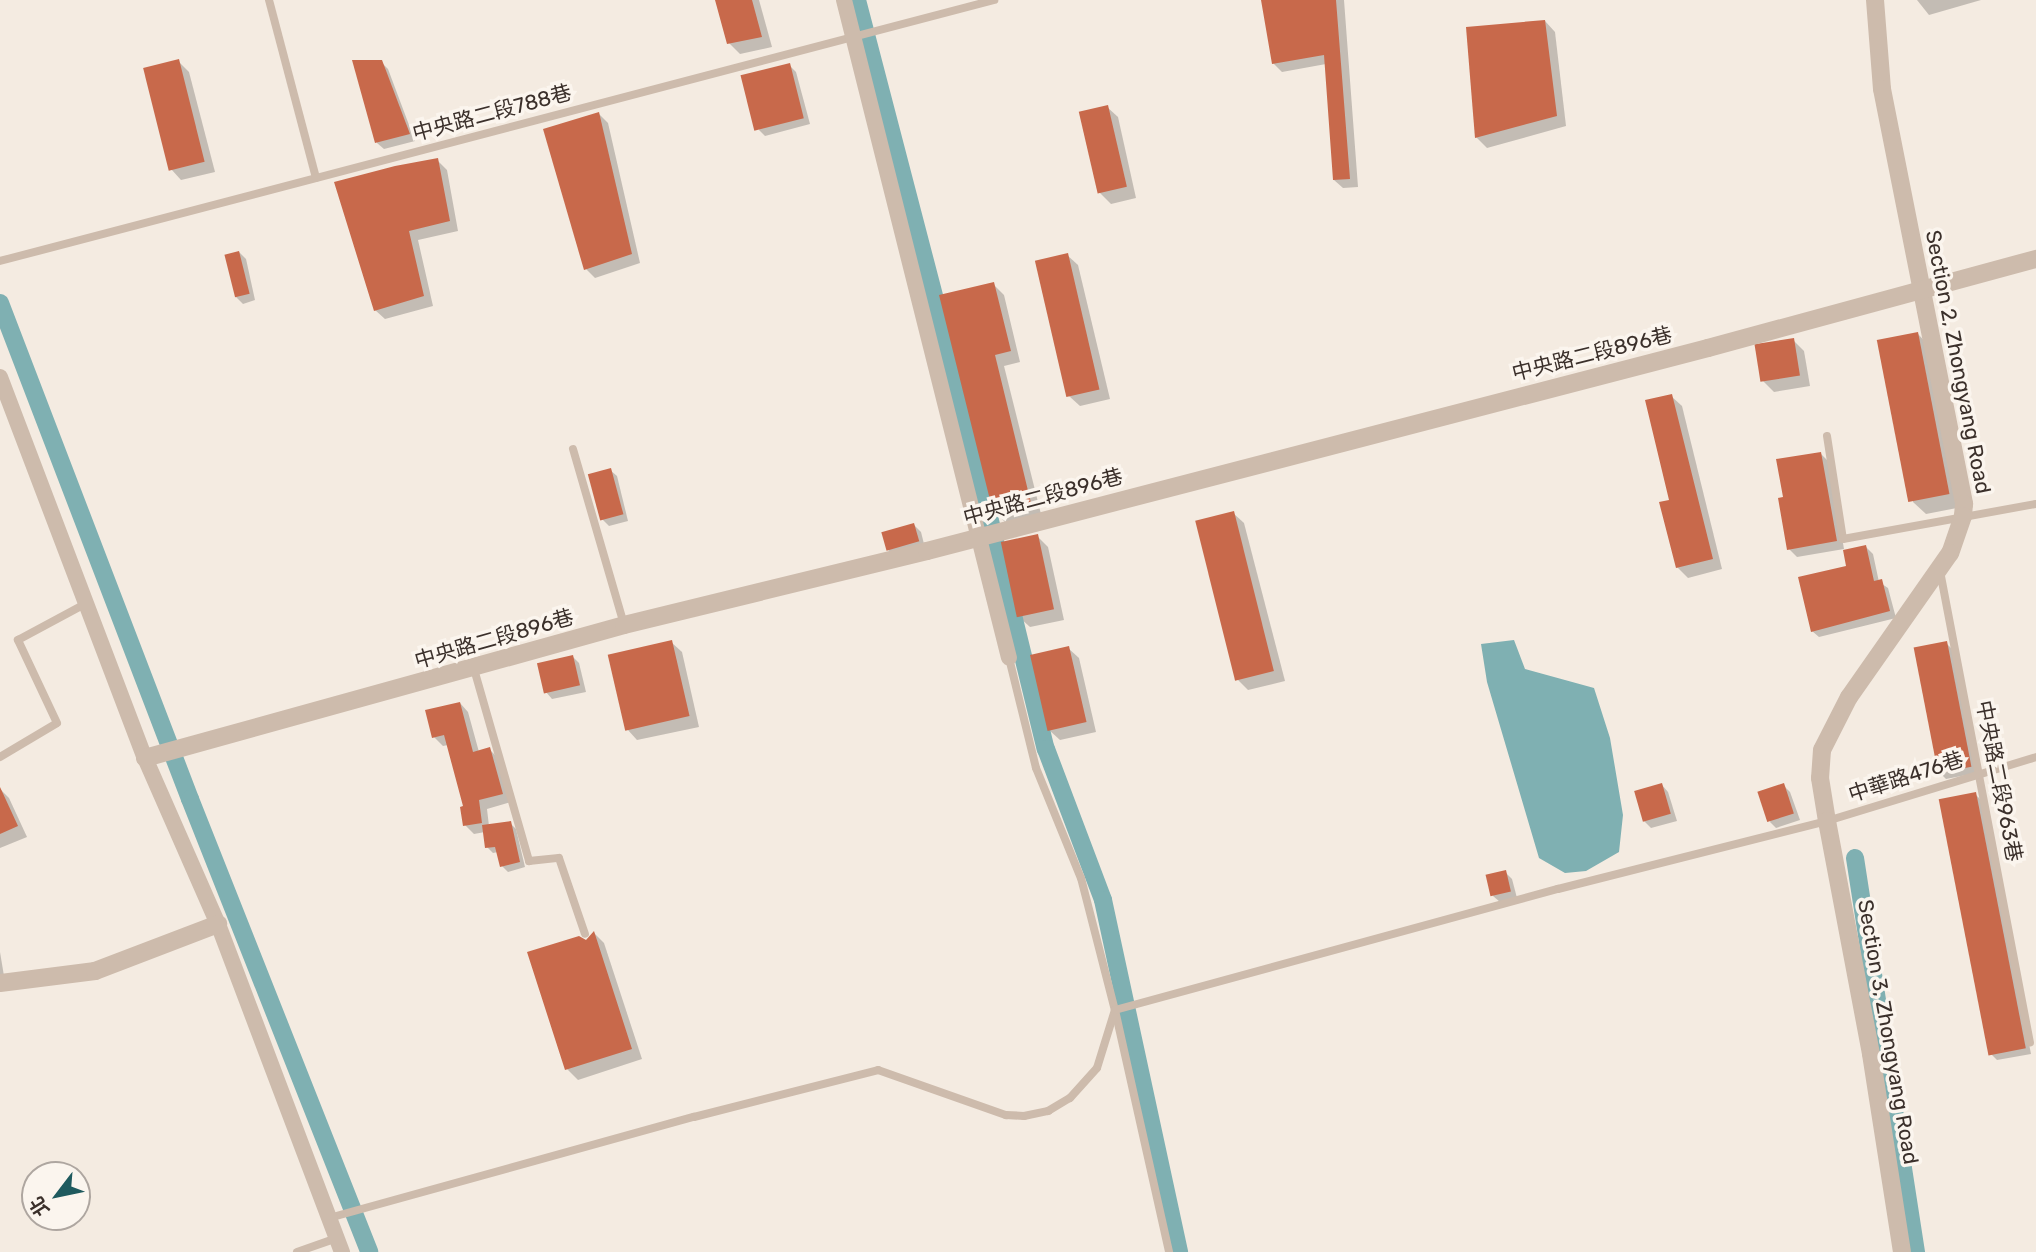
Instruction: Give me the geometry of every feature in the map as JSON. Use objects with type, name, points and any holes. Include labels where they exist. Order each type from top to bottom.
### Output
[{"type":"street","points":[[844,0],[1009,658]]},
{"type":"street","name":"Section 2, Zhongyang Road","points":[[1827,821],[1820,778],[1822,750],[1830,729],[1849,697],[1950,553],[1964,516],[1964,504],[1882,89],[1875,0]]},
{"type":"street","name":"中央路二段896巷","points":[[145,758],[474,669],[624,625],[978,538],[2036,259]]},
{"type":"street","points":[[0,377],[145,758],[218,925],[339,1245]]},
{"type":"street","name":"Section 3, Zhongyang Road","points":[[1827,821],[1871,1054],[1902,1252]]},
{"type":"street","points":[[0,983],[95,971],[218,925]]},
{"type":"lane","points":[[269,0],[316,178]]},
{"type":"lane","name":"中央路二段788巷","points":[[0,261],[994,0]]},
{"type":"lane","points":[[1827,436],[1843,539],[2036,504]]},
{"type":"lane","points":[[573,449],[624,625]]},
{"type":"lane","name":"中央路二段963巷","points":[[1940,568],[1981,772],[2030,1042]]},
{"type":"lane","points":[[0,757],[57,723],[19,640],[85,604]]},
{"type":"lane","points":[[1009,658],[1036,768],[1081,878],[1115,1010],[1169,1252]]},
{"type":"lane","points":[[474,669],[529,861],[559,858],[585,933]]},
{"type":"lane","name":"中華路476巷","points":[[1115,1010],[1558,889],[1827,821],[2036,757]]},
{"type":"lane","points":[[329,1218],[878,1070],[1006,1115],[1024,1116],[1048,1111],[1078,1091],[1097,1068],[1115,1010]]},
{"type":"lane","points":[[297,1252],[339,1245]]},
{"type":"water","points":[[1514,640],[1525,669],[1594,688],[1610,738],[1623,815],[1619,852],[1586,871],[1565,873],[1539,858],[1487,682],[1481,644]]},
{"type":"building","points":[[715,0],[752,0],[762,37],[727,44]]},
{"type":"building","points":[[1261,0],[1336,0],[1350,179],[1333,180],[1324,55],[1272,64]]},
{"type":"building","points":[[1545,20],[1557,116],[1475,138],[1466,27]]},
{"type":"building","points":[[179,59],[205,162],[169,171],[143,68]]},
{"type":"building","points":[[352,60],[382,60],[410,134],[375,143]]},
{"type":"building","points":[[790,63],[804,118],[754,131],[741,75]]},
{"type":"building","points":[[1108,105],[1127,187],[1098,194],[1079,112]]},
{"type":"building","points":[[599,112],[632,254],[584,270],[543,129]]},
{"type":"building","points":[[438,158],[450,221],[409,231],[424,296],[374,311],[334,182]]},
{"type":"building","points":[[239,251],[250,294],[235,297],[224,255]]},
{"type":"building","points":[[1068,253],[1099,389],[1066,397],[1035,261]]},
{"type":"building","points":[[994,282],[1011,351],[995,355],[1031,503],[993,512],[939,295]]},
{"type":"building","points":[[1918,332],[1949,494],[1908,502],[1877,340]]},
{"type":"building","points":[[1794,338],[1800,376],[1760,382],[1754,344]]},
{"type":"building","points":[[1672,394],[1713,559],[1676,568],[1659,502],[1669,500],[1645,400]]},
{"type":"building","points":[[1821,452],[1837,541],[1787,550],[1778,498],[1783,497],[1776,459]]},
{"type":"building","points":[[611,468],[623,514],[600,521],[588,474]]},
{"type":"building","points":[[1234,511],[1274,671],[1235,681],[1195,521]]},
{"type":"building","points":[[914,523],[919,541],[887,551],[881,532]]},
{"type":"building","points":[[1038,534],[1054,609],[1017,617],[1001,542]]},
{"type":"building","points":[[1866,545],[1874,581],[1882,579],[1890,611],[1811,632],[1798,577],[1846,566],[1843,550]]},
{"type":"building","points":[[672,640],[690,716],[625,731],[608,655]]},
{"type":"building","points":[[1947,641],[1971,767],[1938,773],[1914,647]]},
{"type":"building","points":[[1069,646],[1087,722],[1048,731],[1030,655]]},
{"type":"building","points":[[573,655],[580,685],[544,694],[537,663]]},
{"type":"building","points":[[460,702],[473,752],[490,747],[503,794],[479,800],[482,823],[463,826],[460,807],[463,806],[444,735],[432,738],[425,710]]},
{"type":"building","points":[[1662,783],[1671,814],[1643,822],[1634,791]]},
{"type":"building","points":[[1784,783],[1794,813],[1767,822],[1757,792]]},
{"type":"building","points":[[0,787],[18,826],[0,834]]},
{"type":"building","points":[[1976,792],[2026,1048],[1988,1055],[1939,799]]},
{"type":"building","points":[[511,821],[520,862],[500,867],[495,847],[485,848],[482,825]]},
{"type":"building","points":[[1506,870],[1511,891],[1490,896],[1486,875]]},
{"type":"building","points":[[594,931],[632,1049],[565,1070],[527,952],[579,936],[586,940]]},
{"type":"waterway","points":[[857,0],[955,377],[1046,749],[1103,900],[1179,1252]]},
{"type":"waterway","points":[[0,303],[190,799],[369,1252]]},
{"type":"waterway","points":[[1855,858],[1916,1252]]}]
